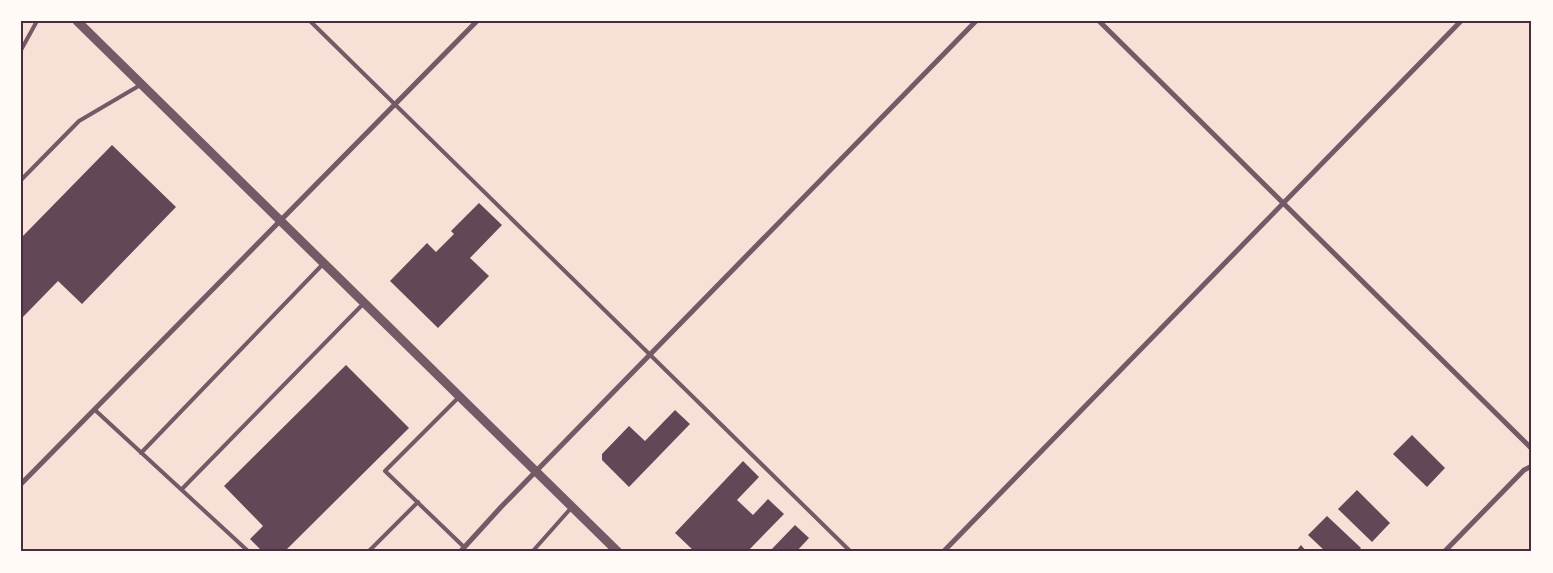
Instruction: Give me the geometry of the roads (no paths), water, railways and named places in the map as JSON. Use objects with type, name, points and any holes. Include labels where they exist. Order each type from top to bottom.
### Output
[{"type":"street","points":[[77,21],[618,552]]},
{"type":"street","points":[[21,484],[477,21]]},
{"type":"street","points":[[462,550],[976,21]]},
{"type":"street","points":[[1100,21],[1532,449]]},
{"type":"street","points":[[943,552],[1461,21]]},
{"type":"street","points":[[1444,552],[1524,470],[1532,466]]},
{"type":"lane","points":[[21,50],[38,21]]},
{"type":"lane","points":[[310,21],[851,552]]},
{"type":"lane","points":[[21,180],[79,121],[142,84]]},
{"type":"lane","points":[[142,453],[324,263]]},
{"type":"lane","points":[[182,489],[364,302]]},
{"type":"lane","points":[[459,397],[385,471],[418,502],[462,550]]},
{"type":"lane","points":[[95,410],[249,552]]},
{"type":"lane","points":[[368,552],[418,502]]},
{"type":"lane","points":[[532,552],[572,507]]}]
